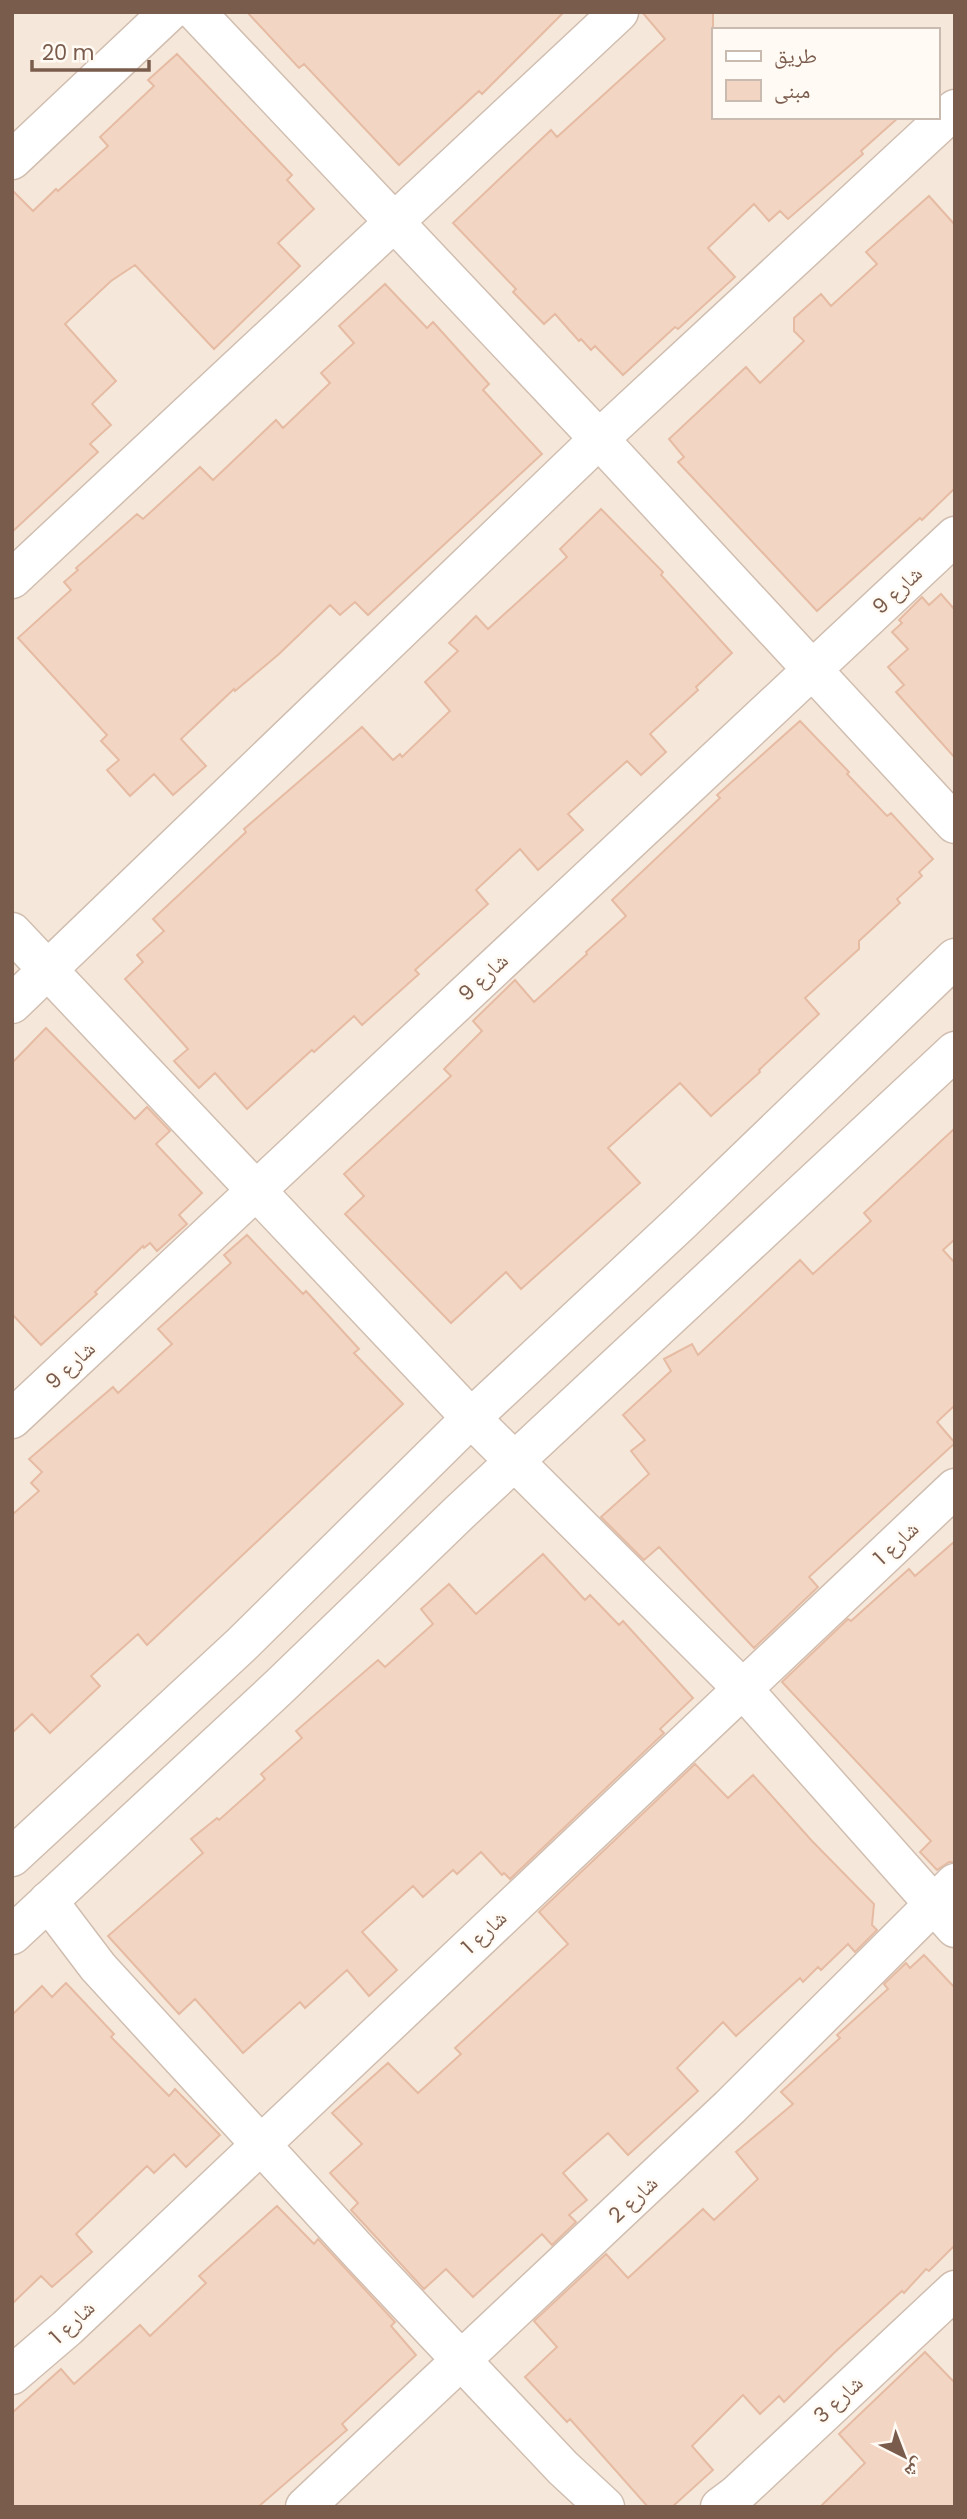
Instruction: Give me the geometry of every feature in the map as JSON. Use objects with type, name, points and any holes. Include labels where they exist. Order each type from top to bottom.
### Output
[{"type":"street","points":[[12,160],[169,12]]},
{"type":"street","points":[[195,12],[598,439],[955,824]]},
{"type":"street","points":[[12,579],[619,12]]},
{"type":"street","points":[[12,1004],[598,439],[955,109]]},
{"type":"street","name":"شارع 9","points":[[12,1419],[955,536]]},
{"type":"street","points":[[12,932],[471,1418],[742,1688],[948,1905]]},
{"type":"street","points":[[12,1857],[240,1646],[471,1418],[679,1224],[955,958]]},
{"type":"street","points":[[12,1935],[955,1051]]},
{"type":"street","name":"شارع 1","points":[[12,2375],[67,2328],[955,1488]]},
{"type":"street","points":[[48,1901],[98,1967],[461,2360],[563,2468],[605,2507]]},
{"type":"street","name":"شارع 2","points":[[305,2507],[948,1905]]},
{"type":"street","name":"شارع 3","points":[[720,2507],[955,2290]]},
{"type":"shaded area","points":[[12,12],[955,12],[955,2507],[12,2507]]},
{"type":"building","points":[[247,12],[564,12],[482,94],[479,91],[399,165],[304,64],[299,68]]},
{"type":"building","points":[[642,12],[713,12],[712,119],[897,119],[861,151],[863,154],[788,219],[780,211],[769,221],[754,204],[708,248],[735,277],[623,375],[595,346],[591,350],[581,339],[579,341],[555,314],[544,324],[513,292],[516,289],[453,223],[551,130],[557,137],[665,39]]},
{"type":"building","points":[[177,54],[292,175],[287,180],[314,209],[278,243],[300,266],[214,349],[135,265],[111,281],[65,324],[116,381],[92,404],[111,425],[90,444],[98,452],[12,532],[12,190],[33,211],[56,189],[58,191],[108,146],[100,137],[154,86],[148,80]]},
{"type":"building","points":[[929,196],[955,225],[955,488],[817,611],[678,462],[684,457],[669,439],[746,367],[760,383],[804,341],[794,331],[794,318],[821,294],[831,306],[877,264],[866,252]]},
{"type":"building","points":[[385,284],[427,328],[433,322],[489,384],[483,390],[542,454],[368,615],[355,602],[340,615],[330,605],[279,654],[235,691],[234,689],[181,739],[206,766],[173,795],[154,774],[130,796],[107,770],[119,760],[101,741],[107,735],[18,638],[71,590],[64,582],[78,570],[76,568],[137,514],[143,519],[200,467],[213,480],[276,420],[283,428],[330,383],[321,373],[354,343],[339,326]]},
{"type":"building","points":[[601,509],[663,572],[661,575],[732,653],[696,687],[698,690],[650,734],[666,752],[641,775],[627,761],[568,814],[583,830],[538,870],[520,849],[476,890],[488,904],[415,970],[419,974],[362,1025],[354,1016],[247,1109],[215,1073],[199,1088],[174,1061],[188,1049],[125,979],[143,962],[137,955],[164,931],[153,919],[246,832],[244,829],[362,727],[393,760],[400,754],[402,757],[450,711],[425,682],[458,651],[449,643],[476,616],[488,629],[567,557],[560,549]]},
{"type":"building","points":[[941,594],[955,610],[955,758],[896,692],[904,685],[888,667],[908,649],[892,632],[902,623],[899,620],[922,597],[929,605]]},
{"type":"building","points":[[800,721],[887,816],[891,813],[933,859],[919,872],[922,876],[897,899],[900,903],[859,941],[859,949],[805,998],[819,1014],[759,1070],[760,1072],[711,1116],[680,1083],[608,1148],[640,1183],[521,1289],[506,1272],[451,1323],[345,1214],[364,1196],[344,1174],[451,1076],[444,1069],[482,1031],[473,1021],[515,980],[534,1002],[587,954],[586,952],[626,916],[612,900],[720,798],[717,795]]},
{"type":"building","points":[[46,1028],[135,1119],[147,1107],[170,1131],[156,1144],[202,1193],[179,1215],[187,1224],[157,1251],[150,1243],[144,1248],[143,1246],[95,1292],[97,1294],[41,1345],[12,1314],[12,1063]]},
{"type":"building","points":[[955,1128],[955,1239],[943,1250],[955,1263],[955,1405],[937,1422],[955,1443],[809,1577],[818,1587],[754,1648],[659,1547],[644,1560],[601,1517],[649,1474],[631,1451],[645,1440],[623,1415],[671,1371],[664,1359],[692,1344],[698,1355],[800,1260],[813,1274],[871,1221],[864,1213]]},
{"type":"building","points":[[247,1235],[303,1294],[306,1291],[359,1349],[354,1353],[403,1404],[147,1645],[138,1634],[91,1676],[100,1686],[50,1733],[32,1714],[12,1733],[12,1515],[39,1491],[31,1483],[42,1472],[29,1459],[113,1387],[118,1393],[172,1344],[158,1329],[231,1263],[224,1255]]},
{"type":"building","points":[[955,1541],[955,1862],[949,1862],[937,1870],[920,1852],[931,1841],[782,1682],[848,1619],[851,1621],[909,1569],[915,1576]]},
{"type":"building","points":[[543,1554],[585,1600],[590,1595],[619,1625],[623,1621],[693,1698],[660,1729],[664,1733],[510,1879],[504,1873],[502,1875],[481,1852],[457,1874],[453,1870],[423,1897],[413,1886],[362,1932],[397,1970],[369,1996],[347,1970],[305,2008],[300,2002],[243,2053],[195,1999],[179,2014],[108,1936],[203,1853],[191,1839],[217,1818],[219,1820],[265,1779],[261,1774],[302,1738],[296,1731],[378,1660],[385,1667],[433,1624],[421,1609],[449,1584],[476,1614]]},
{"type":"building","points":[[695,1764],[728,1798],[753,1775],[812,1841],[874,1904],[872,1925],[877,1930],[855,1952],[848,1944],[821,1970],[818,1967],[803,1982],[800,1978],[736,2036],[723,2022],[677,2068],[698,2091],[628,2155],[608,2133],[563,2173],[587,2200],[569,2215],[576,2222],[552,2245],[542,2234],[473,2297],[446,2269],[424,2289],[351,2210],[358,2203],[330,2173],[362,2144],[332,2113],[388,2063],[418,2093],[461,2054],[455,2048],[568,1944],[539,1912]]},
{"type":"building","points":[[924,1955],[955,1988],[955,2245],[929,2271],[926,2269],[904,2293],[902,2291],[836,2351],[784,2402],[779,2396],[760,2414],[743,2395],[692,2446],[713,2470],[672,2507],[648,2507],[570,2419],[567,2422],[525,2377],[557,2347],[534,2321],[606,2254],[628,2278],[703,2209],[714,2220],[758,2179],[736,2152],[793,2104],[781,2092],[840,2038],[837,2035],[888,1989],[884,1984],[906,1963],[910,1968]]},
{"type":"building","points":[[66,1983],[114,2034],[111,2037],[169,2096],[175,2089],[220,2135],[186,2167],[174,2154],[154,2173],[147,2166],[76,2234],[92,2252],[52,2287],[41,2276],[12,2304],[12,2015],[42,1986],[52,1997]]},
{"type":"building","points":[[277,2206],[314,2244],[318,2239],[395,2322],[391,2326],[416,2355],[342,2424],[347,2430],[258,2507],[12,2507],[12,2413],[61,2369],[74,2384],[140,2325],[150,2336],[206,2283],[199,2276]]},
{"type":"building","points":[[925,2352],[955,2383],[955,2507],[820,2507],[865,2463],[839,2434]]}]
